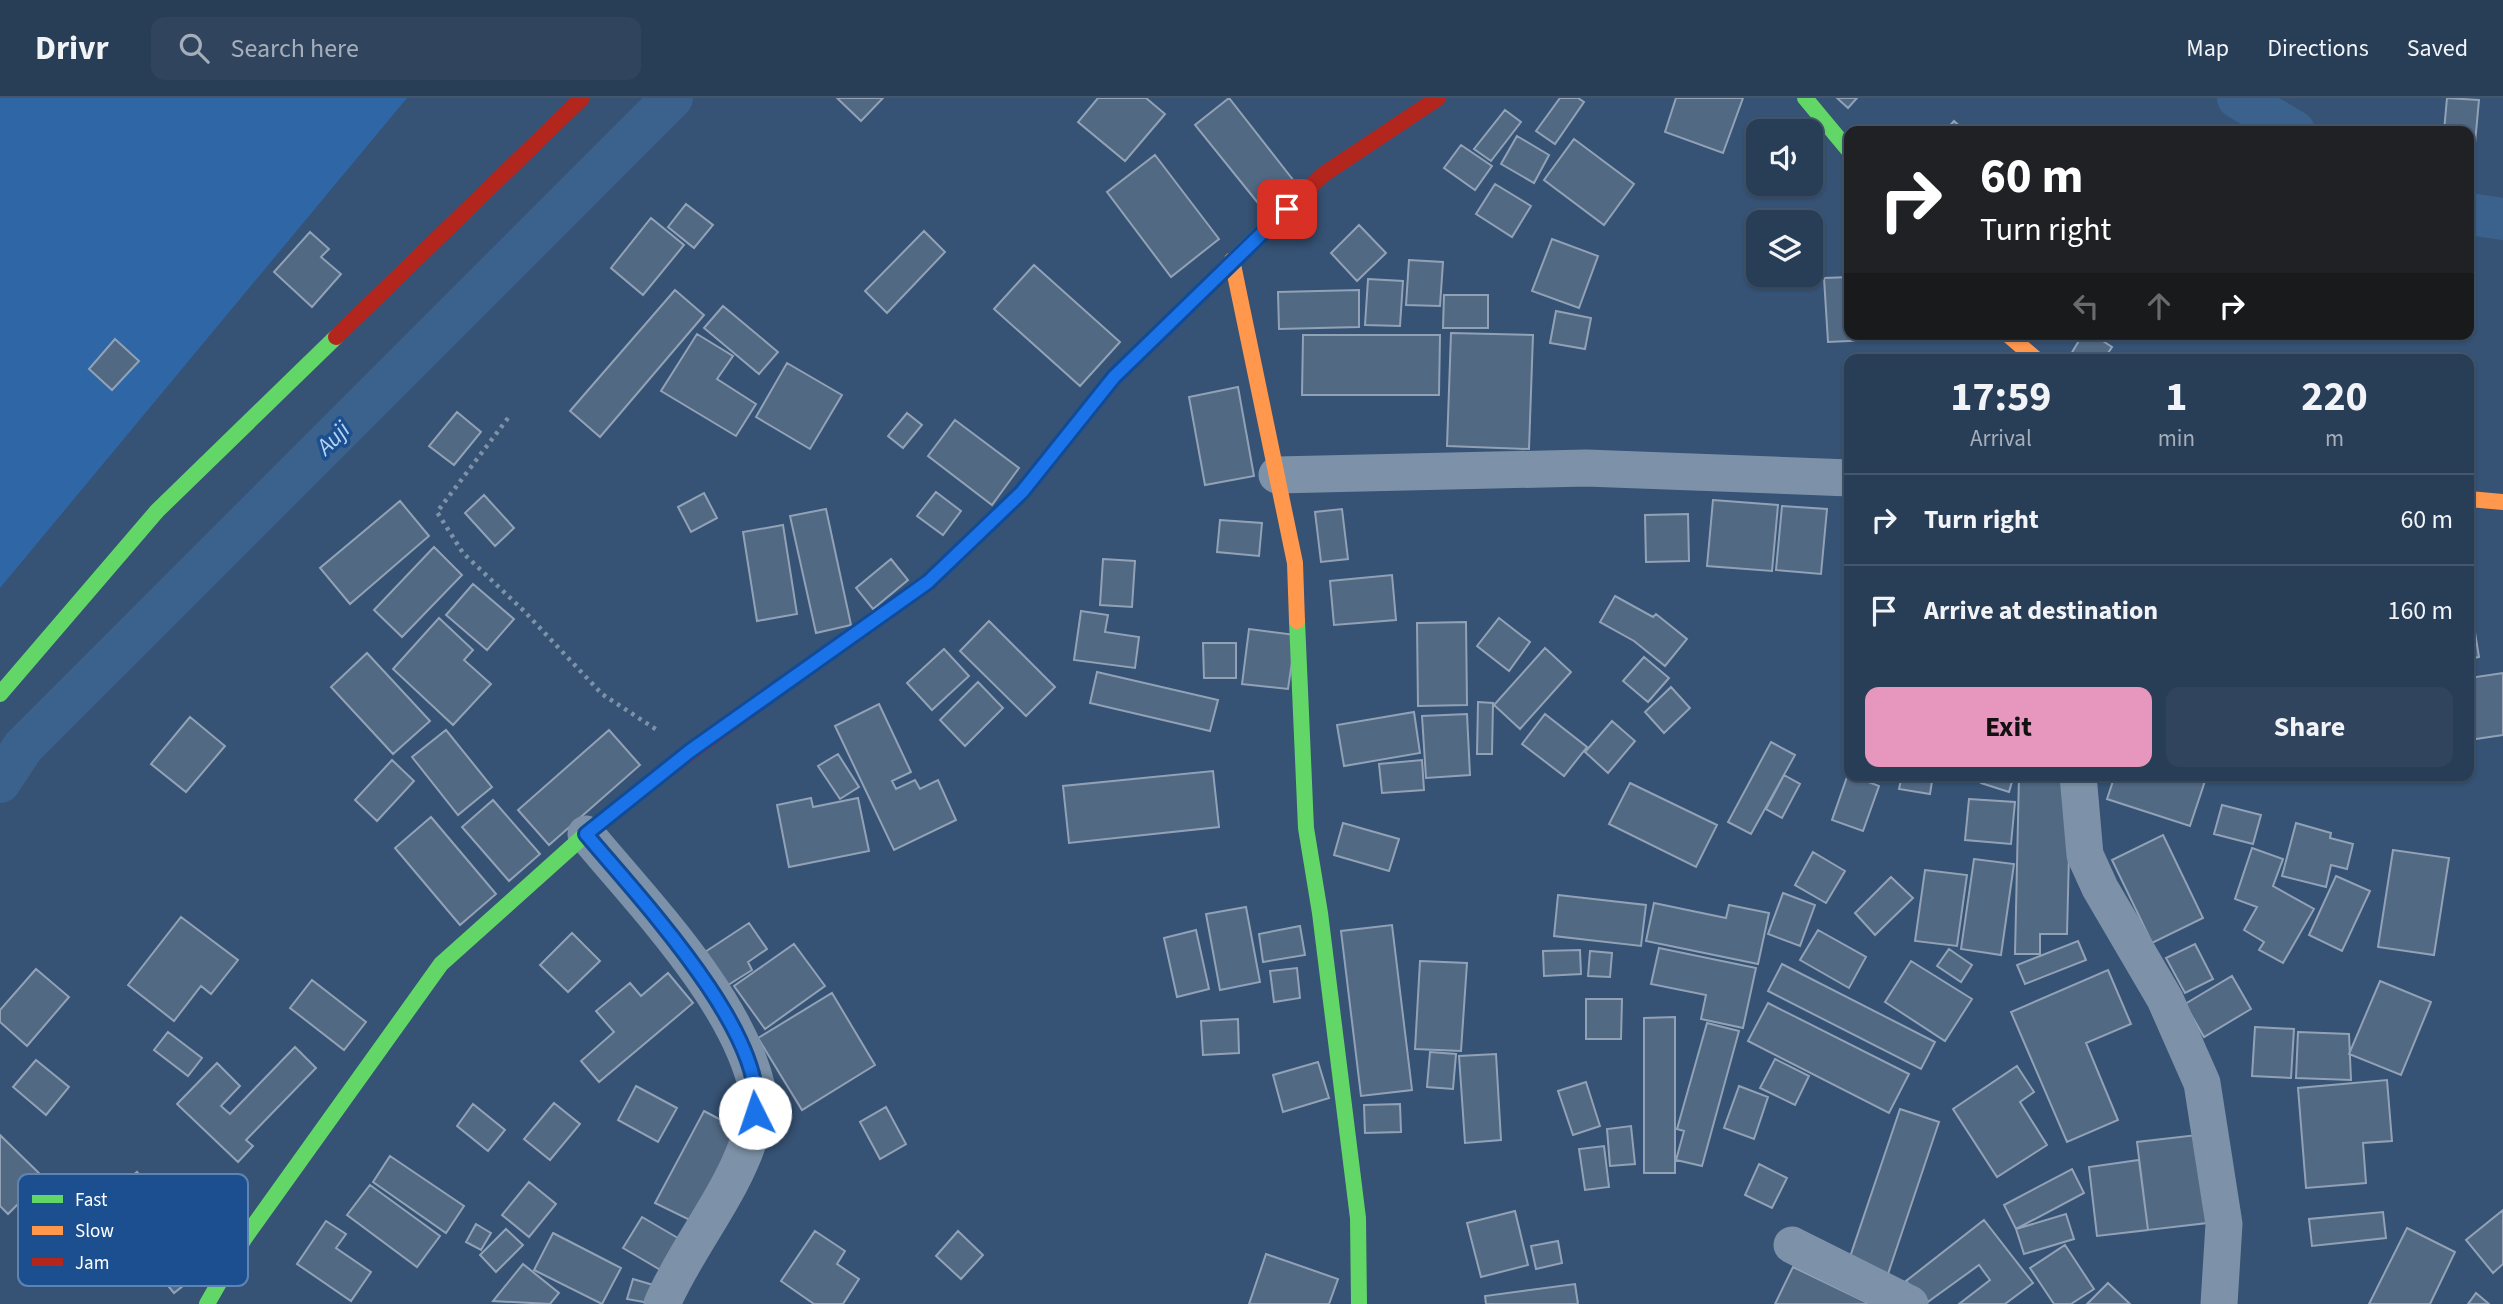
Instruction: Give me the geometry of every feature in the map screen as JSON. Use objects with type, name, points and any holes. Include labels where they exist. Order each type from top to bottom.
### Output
[{"type":"street","points":[[0,694],[157,512],[582,98]]},
{"type":"street","points":[[248,1233],[441,964],[586,834],[690,751],[928,582],[1022,492],[1114,377],[1232,260],[1324,174],[1438,98]]},
{"type":"street","points":[[1805,98],[1844,145]]},
{"type":"street","points":[[1232,260],[1296,563],[1306,828],[1320,913],[1358,1219],[1359,1304]]},
{"type":"street","points":[[2014,340],[2030,354]]},
{"type":"street","points":[[1277,475],[1586,468],[1844,478]]},
{"type":"street","points":[[2474,499],[2503,502]]},
{"type":"street","points":[[2079,781],[2085,855],[2100,888],[2165,999],[2202,1083],[2224,1224],[2219,1304]]},
{"type":"street","points":[[586,834],[674,939],[713,992],[747,1057],[758,1096],[752,1130],[726,1190],[662,1304]]},
{"type":"street","points":[[1792,1245],[1910,1304]]},
{"type":"street","points":[[207,1304],[217,1286]]},
{"type":"path","points":[[509,418],[437,512],[463,553],[524,611],[601,694],[690,751]]},
{"type":"shaded area","points":[[0,98],[407,98],[0,588]]},
{"type":"building","points":[[837,98],[883,98],[861,121]]},
{"type":"building","points":[[1098,98],[1146,98],[1165,114],[1125,161],[1078,122]]},
{"type":"building","points":[[1229,98],[1294,181],[1262,208],[1195,125]]},
{"type":"building","points":[[1560,98],[1578,98],[1584,102],[1555,144],[1536,131]]},
{"type":"building","points":[[1676,98],[1743,98],[1723,153],[1665,132]]},
{"type":"building","points":[[1837,98],[1857,98],[1848,108]]},
{"type":"building","points":[[2447,98],[2479,100],[2475,143],[2474,126],[2444,126]]},
{"type":"building","points":[[1505,110],[1521,122],[1491,161],[1474,149]]},
{"type":"building","points":[[1517,136],[1549,155],[1534,183],[1501,164]]},
{"type":"building","points":[[1574,139],[1634,184],[1604,225],[1544,180]]},
{"type":"building","points":[[1461,145],[1492,166],[1475,190],[1444,168]]},
{"type":"building","points":[[1155,155],[1219,239],[1171,277],[1107,192]]},
{"type":"building","points":[[1495,184],[1531,206],[1512,237],[1476,214]]},
{"type":"building","points":[[686,204],[713,225],[694,248],[668,227]]},
{"type":"building","points":[[651,218],[684,245],[643,295],[611,268]]},
{"type":"building","points":[[1359,225],[1386,253],[1357,281],[1331,253]]},
{"type":"building","points":[[924,231],[945,252],[887,313],[865,291]]},
{"type":"building","points":[[310,232],[329,249],[321,257],[341,274],[312,307],[274,272]]},
{"type":"building","points":[[1552,239],[1598,256],[1579,308],[1532,291]]},
{"type":"building","points":[[1409,260],[1443,262],[1440,306],[1406,305]]},
{"type":"building","points":[[1034,265],[1120,342],[1080,386],[994,309]]},
{"type":"building","points":[[1844,277],[1844,340],[1871,340],[1828,342],[1824,278]]},
{"type":"building","points":[[1368,279],[1403,281],[1400,326],[1365,325]]},
{"type":"building","points":[[675,290],[704,315],[600,437],[570,411]]},
{"type":"building","points":[[1359,290],[1359,327],[1279,329],[1278,292]]},
{"type":"building","points":[[1444,295],[1488,295],[1488,328],[1443,328]]},
{"type":"building","points":[[723,306],[778,352],[759,374],[704,328]]},
{"type":"building","points":[[1556,311],[1591,318],[1585,349],[1550,343]]},
{"type":"building","points":[[1451,333],[1533,335],[1529,449],[1447,446]]},
{"type":"building","points":[[697,334],[733,356],[717,379],[756,404],[736,436],[661,391]]},
{"type":"building","points":[[1303,335],[1440,335],[1439,395],[1302,395]]},
{"type":"building","points":[[115,339],[139,361],[112,390],[89,369]]},
{"type":"building","points":[[2079,340],[2101,340],[2112,347],[2107,354],[2071,354]]},
{"type":"building","points":[[787,363],[842,395],[810,449],[756,417]]},
{"type":"building","points":[[1238,387],[1254,476],[1205,485],[1189,397]]},
{"type":"building","points":[[457,412],[481,432],[454,465],[429,446]]},
{"type":"building","points":[[907,413],[922,425],[903,448],[888,436]]},
{"type":"building","points":[[955,420],[1019,468],[992,505],[928,456]]},
{"type":"building","points":[[936,492],[961,511],[943,535],[917,516]]},
{"type":"building","points":[[704,493],[717,518],[691,532],[678,507]]},
{"type":"building","points":[[484,495],[514,528],[495,546],[465,513]]},
{"type":"building","points":[[1713,500],[1778,505],[1772,571],[1707,566]]},
{"type":"building","points":[[400,501],[429,536],[350,604],[320,568]]},
{"type":"building","points":[[1782,506],[1827,509],[1821,574],[1776,570]]},
{"type":"building","points":[[826,509],[851,625],[816,633],[790,516]]},
{"type":"building","points":[[1342,509],[1348,559],[1321,562],[1315,512]]},
{"type":"building","points":[[1688,514],[1689,561],[1646,562],[1645,515]]},
{"type":"building","points":[[1220,520],[1262,523],[1259,556],[1217,552]]},
{"type":"building","points":[[783,525],[797,614],[757,621],[743,532]]},
{"type":"building","points":[[434,547],[462,575],[402,637],[374,610]]},
{"type":"building","points":[[891,559],[908,580],[873,609],[856,588]]},
{"type":"building","points":[[1103,559],[1135,561],[1132,607],[1100,605]]},
{"type":"building","points":[[1392,575],[1396,620],[1334,625],[1330,581]]},
{"type":"building","points":[[473,584],[514,619],[487,650],[446,615]]},
{"type":"building","points":[[1615,596],[1653,617],[1656,614],[1687,639],[1665,666],[1634,641],[1600,622]]},
{"type":"building","points":[[1081,611],[1108,615],[1105,632],[1139,637],[1135,668],[1074,660]]},
{"type":"building","points":[[439,618],[473,650],[464,660],[491,684],[453,725],[393,669]]},
{"type":"building","points":[[1499,618],[1530,642],[1509,671],[1477,646]]},
{"type":"building","points":[[989,621],[1055,687],[1026,716],[960,651]]},
{"type":"building","points":[[1466,622],[1467,705],[1418,706],[1417,623]]},
{"type":"building","points":[[2474,626],[2479,657],[2474,658]]},
{"type":"building","points":[[1249,629],[1296,635],[1288,689],[1242,684]]},
{"type":"building","points":[[1203,643],[1236,643],[1236,678],[1204,678]]},
{"type":"building","points":[[1545,648],[1571,672],[1520,729],[1494,705]]},
{"type":"building","points":[[944,649],[969,676],[932,710],[907,683]]},
{"type":"building","points":[[367,653],[430,721],[393,754],[331,687]]},
{"type":"building","points":[[1644,657],[1669,678],[1648,702],[1623,681]]},
{"type":"building","points":[[1097,672],[1218,700],[1210,731],[1090,703]]},
{"type":"building","points":[[2503,673],[2503,735],[2474,739],[2474,677]]},
{"type":"building","points":[[978,682],[1003,708],[965,746],[940,720]]},
{"type":"building","points":[[1671,687],[1690,708],[1664,733],[1645,712]]},
{"type":"building","points":[[1478,702],[1493,703],[1492,754],[1477,754]]},
{"type":"building","points":[[879,704],[911,772],[892,781],[896,789],[915,780],[920,789],[938,780],[956,820],[894,850],[835,726]]},
{"type":"building","points":[[1414,712],[1420,753],[1344,766],[1337,725]]},
{"type":"building","points":[[1467,714],[1470,775],[1426,778],[1422,716]]},
{"type":"building","points":[[1545,714],[1587,747],[1564,776],[1522,744]]},
{"type":"building","points":[[190,717],[225,746],[186,792],[151,764]]},
{"type":"building","points":[[1612,721],[1635,741],[1608,773],[1585,752]]},
{"type":"building","points":[[446,730],[492,787],[458,815],[412,757]]},
{"type":"building","points":[[609,730],[640,765],[549,845],[518,810]]},
{"type":"building","points":[[1771,742],[1795,755],[1751,834],[1728,822]]},
{"type":"building","points":[[838,754],[859,787],[840,799],[818,766]]},
{"type":"building","points":[[392,760],[414,781],[377,821],[355,800]]},
{"type":"building","points":[[1422,760],[1424,790],[1382,793],[1379,764]]},
{"type":"building","points":[[1213,771],[1219,827],[1069,843],[1063,786]]},
{"type":"building","points":[[1784,775],[1800,784],[1782,818],[1766,809]]},
{"type":"building","points":[[1846,781],[1866,781],[1879,786],[1863,831],[1832,820]]},
{"type":"building","points":[[1901,781],[1932,781],[1930,794],[1899,789]]},
{"type":"building","points":[[1982,781],[2012,781],[2009,792]]},
{"type":"building","points":[[2019,781],[2071,781],[2067,934],[2040,934],[2040,954],[2015,954]]},
{"type":"building","points":[[2113,781],[2205,781],[2190,826],[2107,799]]},
{"type":"building","points":[[1630,783],[1717,825],[1696,867],[1609,824]]},
{"type":"building","points":[[811,798],[813,807],[858,798],[869,851],[789,867],[777,805]]},
{"type":"building","points":[[1969,799],[2015,802],[2011,844],[1965,840]]},
{"type":"building","points":[[493,800],[540,854],[509,881],[462,827]]},
{"type":"building","points":[[2222,805],[2261,815],[2253,844],[2214,834]]},
{"type":"building","points":[[431,817],[496,894],[460,925],[395,848]]},
{"type":"building","points":[[1343,823],[1399,839],[1389,871],[1334,855]]},
{"type":"building","points":[[2296,823],[2331,833],[2330,838],[2353,844],[2347,869],[2331,865],[2326,887],[2282,876]]},
{"type":"building","points":[[2163,835],[2203,918],[2152,943],[2112,860]]},
{"type":"building","points":[[2252,848],[2283,859],[2273,886],[2314,909],[2283,963],[2259,950],[2264,942],[2244,930],[2257,907],[2235,899]]},
{"type":"building","points":[[2393,850],[2449,858],[2434,955],[2378,947]]},
{"type":"building","points":[[1813,852],[1845,871],[1826,903],[1795,885]]},
{"type":"building","points":[[1974,859],[2014,864],[2001,955],[1961,949]]},
{"type":"building","points":[[1925,870],[1967,875],[1957,946],[1915,941]]},
{"type":"building","points":[[2336,876],[2370,891],[2342,951],[2309,935]]},
{"type":"building","points":[[1891,877],[1913,898],[1875,935],[1855,913]]},
{"type":"building","points":[[1783,893],[1815,905],[1800,946],[1768,934]]},
{"type":"building","points":[[1558,895],[1646,905],[1641,946],[1554,936]]},
{"type":"building","points":[[1654,903],[1726,918],[1729,905],[1769,913],[1758,964],[1646,941]]},
{"type":"building","points":[[1246,907],[1260,982],[1220,990],[1206,914]]},
{"type":"building","points":[[181,917],[238,960],[211,994],[201,986],[174,1021],[128,985]]},
{"type":"building","points":[[749,923],[767,949],[748,962],[752,970],[725,987],[702,954]]},
{"type":"building","points":[[1392,925],[1412,1090],[1361,1096],[1341,931]]},
{"type":"building","points":[[1300,926],[1305,955],[1263,962],[1259,934]]},
{"type":"building","points":[[1196,930],[1209,989],[1177,997],[1164,938]]},
{"type":"building","points":[[1818,930],[1866,957],[1849,988],[1800,960]]},
{"type":"building","points":[[572,933],[600,961],[568,992],[540,965]]},
{"type":"building","points":[[2078,941],[2086,960],[2025,984],[2017,965]]},
{"type":"building","points":[[794,944],[825,986],[765,1029],[734,986]]},
{"type":"building","points":[[2195,944],[2213,979],[2185,993],[2166,958]]},
{"type":"building","points":[[1659,948],[1756,968],[1743,1028],[1701,1019],[1706,995],[1651,984]]},
{"type":"building","points":[[1949,949],[1972,965],[1961,982],[1937,966]]},
{"type":"building","points":[[1580,950],[1581,974],[1544,976],[1543,951]]},
{"type":"building","points":[[1590,951],[1612,953],[1610,977],[1588,976]]},
{"type":"building","points":[[1420,961],[1467,963],[1461,1051],[1415,1049]]},
{"type":"building","points":[[1911,961],[1972,999],[1945,1041],[1885,1002]]},
{"type":"building","points":[[1782,964],[1935,1042],[1921,1069],[1768,991]]},
{"type":"building","points":[[1297,968],[1300,998],[1274,1002],[1270,971]]},
{"type":"building","points":[[36,969],[69,997],[27,1046],[0,1022],[0,1010]]},
{"type":"building","points":[[2108,970],[2131,1024],[2086,1043],[2118,1120],[2067,1142],[2011,1012]]},
{"type":"building","points":[[668,973],[693,1003],[599,1082],[581,1061],[614,1032],[596,1011],[630,983],[641,996]]},
{"type":"building","points":[[2232,976],[2251,1009],[2204,1037],[2185,1004]]},
{"type":"building","points":[[312,980],[366,1022],[344,1050],[290,1008]]},
{"type":"building","points":[[2380,981],[2431,1002],[2401,1075],[2349,1054]]},
{"type":"building","points":[[832,993],[875,1065],[802,1110],[758,1038]]},
{"type":"building","points":[[1586,999],[1622,999],[1621,1039],[1586,1039]]},
{"type":"building","points":[[1768,1003],[1909,1074],[1889,1113],[1748,1041]]},
{"type":"building","points":[[1675,1017],[1675,1173],[1644,1173],[1644,1018]]},
{"type":"building","points":[[1238,1019],[1239,1053],[1203,1055],[1201,1021]]},
{"type":"building","points":[[1707,1023],[1739,1031],[1702,1166],[1676,1160],[1684,1131],[1677,1129]]},
{"type":"building","points":[[2255,1027],[2294,1029],[2291,1078],[2252,1076]]},
{"type":"building","points":[[168,1032],[202,1058],[188,1076],[154,1050]]},
{"type":"building","points":[[2298,1032],[2349,1034],[2351,1080],[2296,1078]]},
{"type":"building","points":[[295,1047],[316,1068],[246,1140],[253,1146],[238,1162],[177,1104],[217,1063],[240,1086],[221,1106],[230,1114]]},
{"type":"building","points":[[1430,1052],[1456,1054],[1453,1089],[1427,1087]]},
{"type":"building","points":[[1496,1054],[1501,1140],[1465,1143],[1459,1056]]},
{"type":"building","points":[[1775,1059],[1809,1076],[1795,1105],[1760,1088]]},
{"type":"building","points":[[36,1060],[69,1087],[46,1115],[13,1087]]},
{"type":"building","points":[[1318,1062],[1329,1098],[1283,1112],[1273,1075]]},
{"type":"building","points":[[2017,1066],[2034,1092],[2020,1102],[2047,1145],[1997,1177],[1953,1109]]},
{"type":"building","points":[[2387,1080],[2392,1141],[2363,1143],[2366,1183],[2306,1188],[2298,1088]]},
{"type":"building","points":[[1586,1082],[1600,1126],[1573,1135],[1558,1091]]},
{"type":"building","points":[[636,1086],[677,1108],[658,1142],[618,1120]]},
{"type":"building","points":[[1739,1086],[1768,1097],[1754,1139],[1724,1128]]},
{"type":"building","points":[[554,1103],[580,1124],[550,1160],[524,1139]]},
{"type":"building","points":[[473,1104],[505,1130],[488,1151],[457,1126]]},
{"type":"building","points":[[1400,1104],[1401,1132],[1365,1133],[1364,1105]]},
{"type":"building","points":[[886,1107],[906,1144],[880,1159],[860,1122]]},
{"type":"building","points":[[1900,1109],[1939,1122],[1888,1274],[1849,1260]]},
{"type":"building","points":[[704,1111],[746,1133],[698,1224],[655,1203]]},
{"type":"building","points":[[1631,1126],[1635,1164],[1610,1166],[1607,1129]]},
{"type":"building","points":[[0,1135],[40,1174],[18,1174],[18,1204],[8,1214],[0,1206]]},
{"type":"building","points":[[2197,1135],[2207,1223],[2148,1230],[2137,1142]]},
{"type":"building","points":[[1604,1146],[1609,1187],[1585,1190],[1579,1149]]},
{"type":"building","points":[[390,1156],[464,1206],[446,1233],[373,1182]]},
{"type":"building","points":[[2139,1160],[2148,1230],[2097,1236],[2089,1167]]},
{"type":"building","points":[[1759,1164],[1787,1178],[1772,1208],[1745,1195]]},
{"type":"building","points":[[2072,1169],[2084,1193],[2016,1229],[2004,1205]]},
{"type":"building","points":[[529,1182],[556,1204],[529,1237],[502,1215]]},
{"type":"building","points":[[370,1185],[440,1236],[417,1267],[347,1215]]},
{"type":"building","points":[[2503,1210],[2503,1264],[2493,1273],[2466,1240]]},
{"type":"building","points":[[1515,1211],[1528,1265],[1481,1277],[1467,1223]]},
{"type":"building","points":[[2383,1212],[2386,1238],[2312,1246],[2309,1219]]},
{"type":"building","points":[[2066,1214],[2074,1239],[2024,1254],[2016,1229]]},
{"type":"building","points":[[642,1217],[683,1241],[664,1272],[623,1248]]},
{"type":"building","points":[[1984,1220],[2033,1283],[2005,1304],[1959,1304],[1990,1280],[1979,1265],[1925,1304],[1906,1281]]},
{"type":"building","points":[[326,1221],[346,1234],[336,1248],[371,1272],[351,1301],[297,1264]]},
{"type":"building","points":[[476,1224],[491,1233],[481,1250],[466,1242]]},
{"type":"building","points":[[2407,1228],[2455,1252],[2430,1304],[2369,1304]]},
{"type":"building","points":[[506,1229],[523,1245],[496,1272],[480,1255]]},
{"type":"building","points":[[815,1231],[845,1251],[837,1264],[859,1279],[843,1304],[814,1304],[781,1281]]},
{"type":"building","points":[[958,1231],[983,1255],[961,1279],[936,1256]]},
{"type":"building","points":[[553,1233],[621,1268],[602,1304],[534,1270]]},
{"type":"building","points":[[1558,1241],[1562,1263],[1536,1269],[1531,1246]]},
{"type":"building","points":[[2065,1245],[2094,1289],[2071,1304],[2054,1304],[2030,1268]]},
{"type":"building","points":[[1266,1254],[1338,1279],[1329,1304],[1249,1304]]},
{"type":"building","points":[[523,1264],[559,1293],[550,1304],[493,1301]]},
{"type":"building","points":[[1793,1267],[1870,1304],[1775,1304]]},
{"type":"building","points":[[633,1279],[660,1287],[655,1304],[627,1299]]},
{"type":"building","points":[[2108,1283],[2130,1304],[2087,1304]]},
{"type":"building","points":[[1575,1284],[1578,1304],[1486,1304],[1485,1296]]},
{"type":"building","points":[[168,1286],[183,1286],[174,1293]]},
{"type":"building","points":[[2476,1293],[2489,1304],[2468,1304]]},
{"type":"waterway","name":"Auji","points":[[0,782],[23,747],[672,98]]},
{"type":"waterway","name":"Auji","points":[[2238,98],[2286,126]]},
{"type":"waterway","name":"Auji","points":[[2474,215],[2503,219]]},
{"type":"traffic: fast","points":[[1805,98],[1844,145]]},
{"type":"traffic: fast","points":[[835,648],[928,582],[1022,492],[1114,377],[1262,232]]},
{"type":"traffic: fast","points":[[0,694],[157,511],[336,337]]},
{"type":"traffic: fast","points":[[1297,621],[1306,828],[1320,913],[1358,1218],[1359,1304]]},
{"type":"traffic: fast","points":[[248,1233],[441,964],[586,834],[662,773]]},
{"type":"traffic: fast","points":[[207,1304],[217,1286]]},
{"type":"traffic: slow","points":[[1232,260],[1295,563],[1297,621]]},
{"type":"traffic: slow","points":[[2014,340],[2030,354]]},
{"type":"traffic: slow","points":[[2474,499],[2503,502]]},
{"type":"traffic: jam","points":[[336,337],[582,98]]},
{"type":"traffic: jam","points":[[1262,232],[1324,174],[1438,98]]},
{"type":"traffic: jam","points":[[662,773],[835,648]]},
{"type":"route","points":[[755,1113],[758,1096],[747,1057],[713,992],[674,939],[586,834],[690,751],[928,582],[1022,492],[1114,377],[1287,209]]}]
